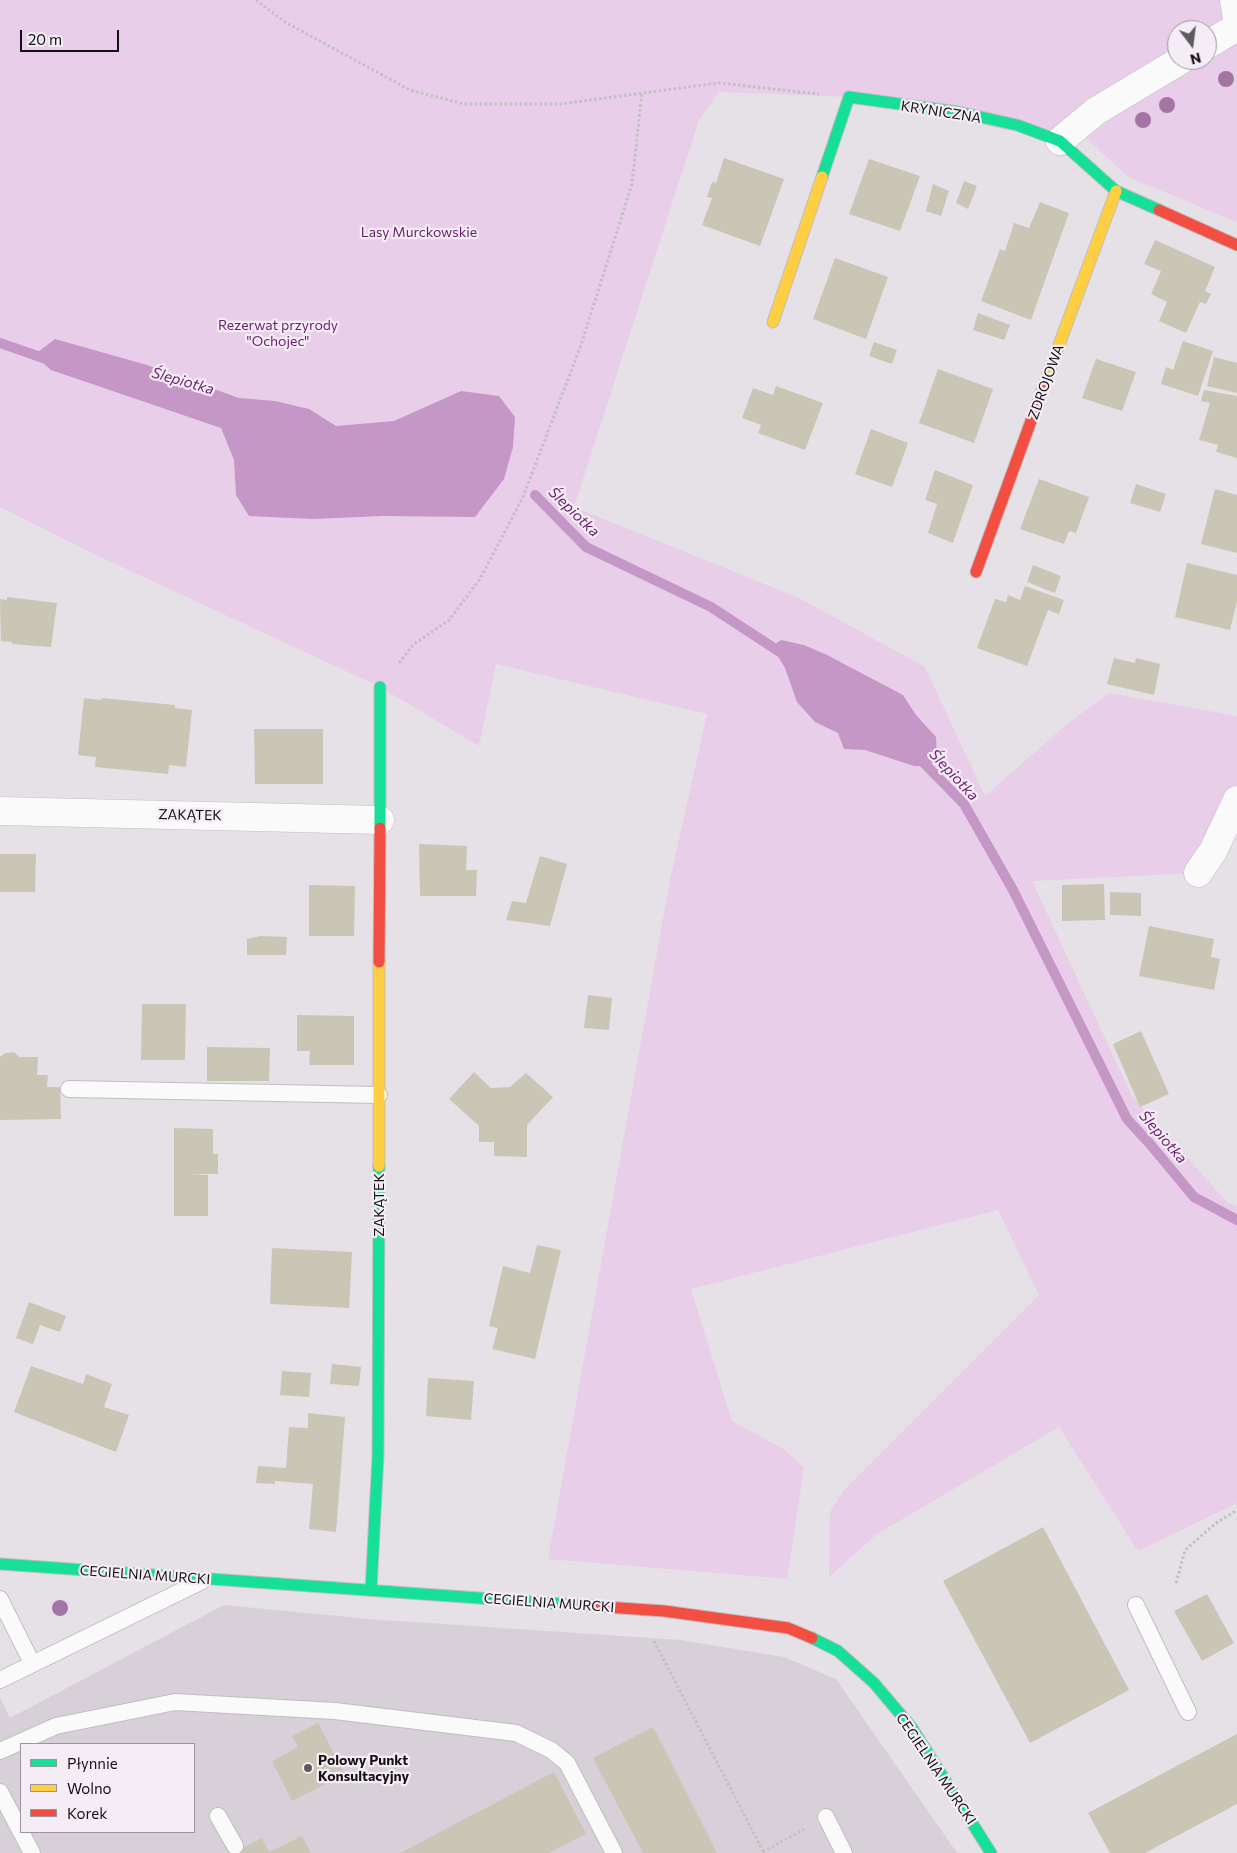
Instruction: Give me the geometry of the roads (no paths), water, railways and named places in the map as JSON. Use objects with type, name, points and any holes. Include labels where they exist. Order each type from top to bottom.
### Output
[{"type":"street","points":[[1234,0],[1237,18]]},
{"type":"street","points":[[1217,39],[1237,27]]},
{"type":"street","points":[[1060,141],[1096,111],[1167,68]]},
{"type":"street","name":"KRYNICZNA","points":[[773,322],[849,97],[958,112],[1017,125],[1060,141],[1116,191],[1237,245]]},
{"type":"street","name":"ZDROJOWA","points":[[976,572],[1116,191]]},
{"type":"street","name":"ZAKĄTEK","points":[[371,1590],[378,1456],[380,686]]},
{"type":"street","points":[[1198,873],[1213,851],[1237,800]]},
{"type":"street","name":"ZAKĄTEK","points":[[0,811],[380,820]]},
{"type":"street","name":"CEGIELNIA MURCKI","points":[[0,1564],[652,1610],[788,1628],[803,1633],[838,1651],[874,1683],[912,1728],[992,1853]]},
{"type":"lane","points":[[69,1088],[380,1094]]},
{"type":"lane","points":[[0,1680],[206,1579]]},
{"type":"lane","points":[[0,1599],[32,1663]]},
{"type":"lane","points":[[1136,1604],[1188,1712]]},
{"type":"lane","points":[[0,1751],[56,1726],[174,1702],[335,1711],[516,1733],[551,1750],[567,1763],[614,1853]]},
{"type":"lane","points":[[0,1792],[20,1830]]},
{"type":"lane","points":[[218,1816],[235,1846]]},
{"type":"lane","points":[[826,1817],[844,1853]]},
{"type":"lane","points":[[22,1833],[32,1853]]},
{"type":"water","points":[[55,339],[147,365],[239,398],[275,401],[309,409],[336,426],[394,421],[461,391],[499,396],[515,417],[513,447],[504,479],[475,517],[383,516],[313,519],[249,516],[236,495],[234,460],[221,428],[51,370],[34,355]]},
{"type":"water","points":[[781,640],[804,645],[827,655],[903,695],[916,715],[936,737],[937,758],[929,766],[914,766],[865,750],[844,749],[838,733],[815,722],[797,702],[785,668],[772,646]]},
{"type":"waterway","name":"Ślepiotka","points":[[0,343],[46,359]]},
{"type":"waterway","name":"Ślepiotka","points":[[535,495],[586,547],[711,607],[783,654]]},
{"type":"waterway","name":"Ślepiotka","points":[[919,758],[964,804],[1013,890],[1127,1119],[1194,1197],[1237,1220]]},
{"type":"place","name":"Polowy Punkt Konsultacyjny","points":[[308,1768]]},
{"type":"park label","name":"Lasy Murckowskie","points":[[419,232]]},
{"type":"park label","name":"Rezerwat przyrody \"Ochojec\"","points":[[278,334]]}]
